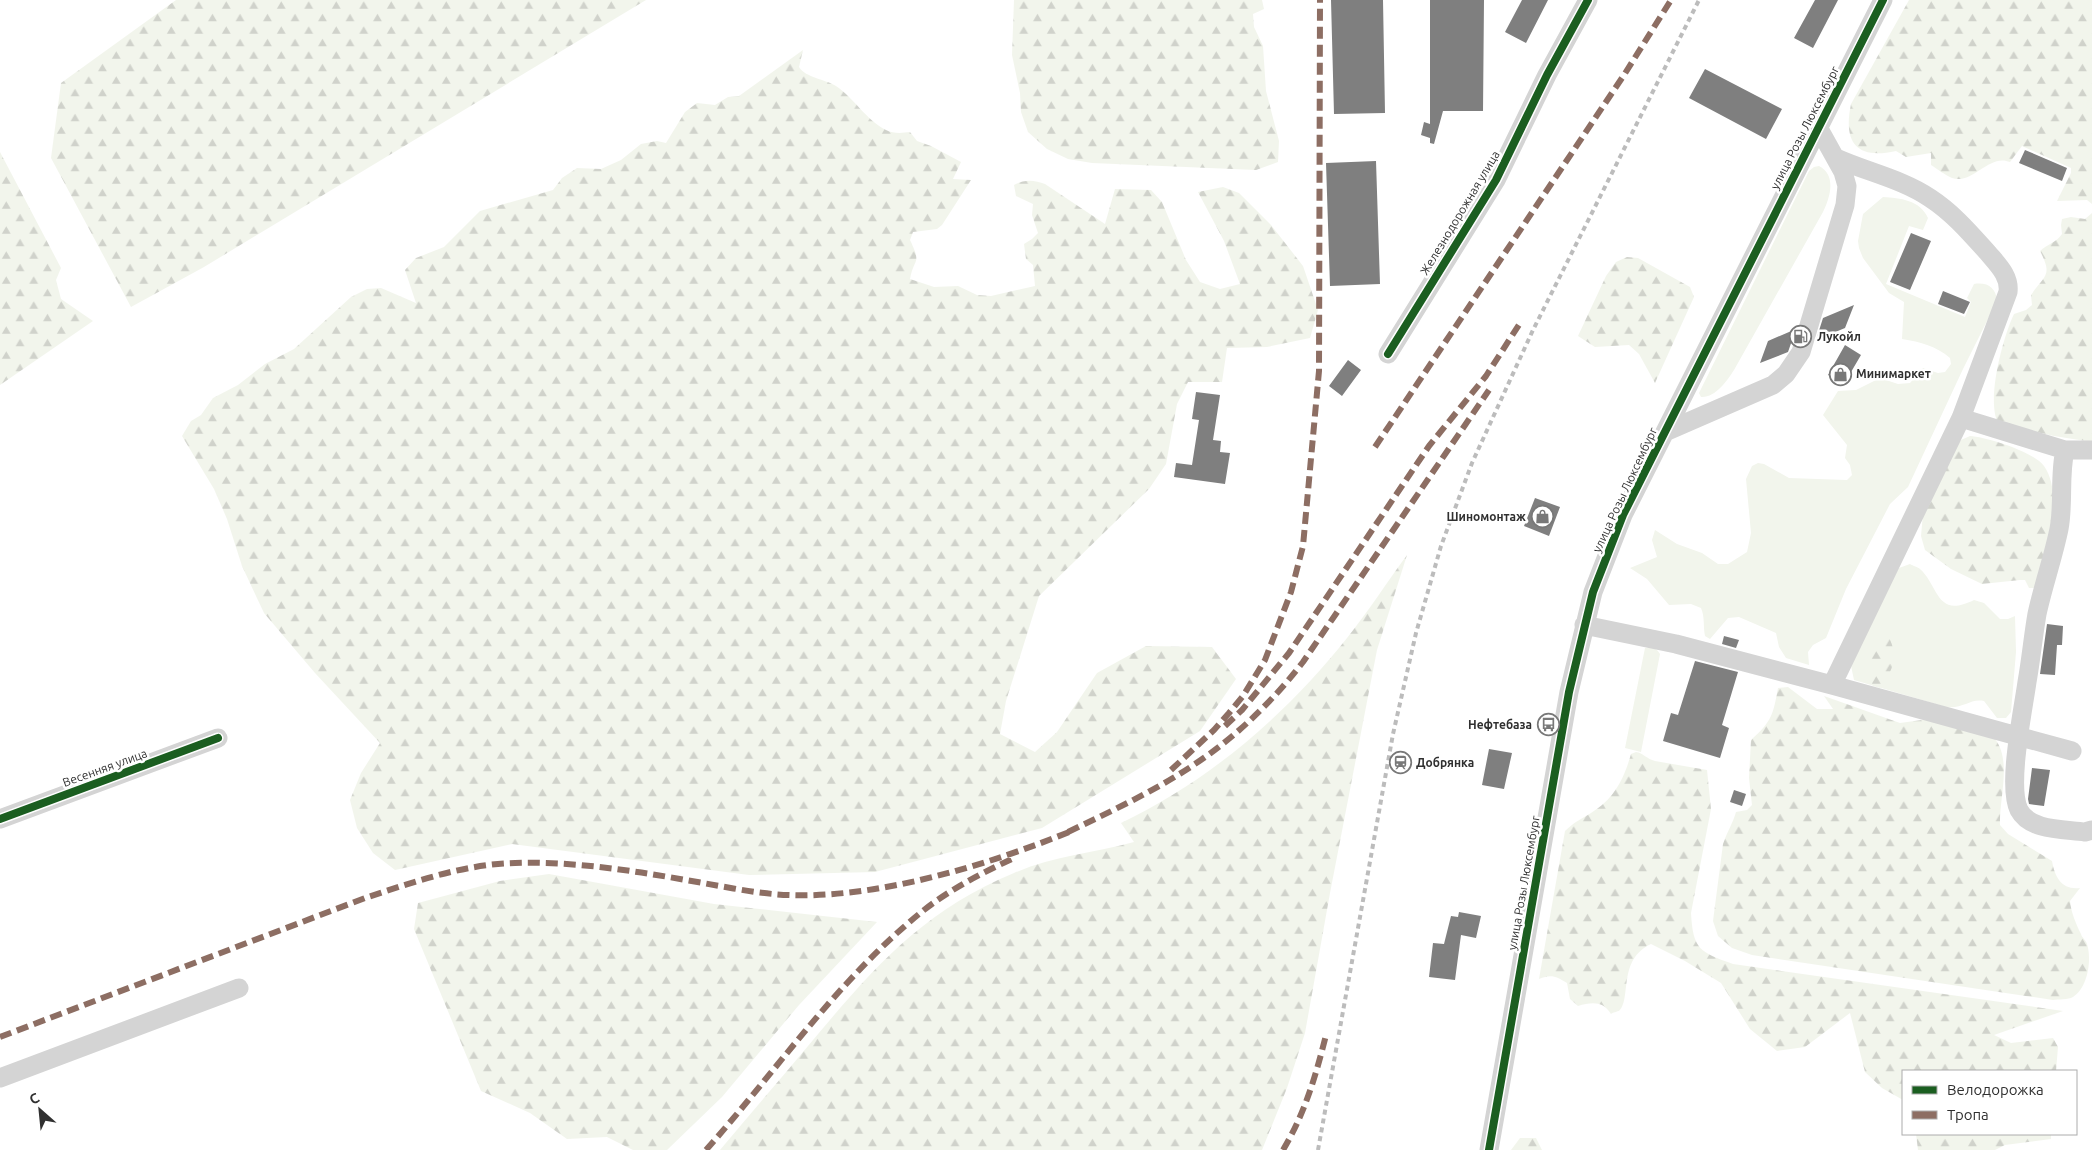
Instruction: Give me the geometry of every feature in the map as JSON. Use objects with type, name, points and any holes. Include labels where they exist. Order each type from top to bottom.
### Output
[{"type":"street","name":"Железнодорожная улица","points":[[1388,354],[1496,180],[1547,75],[1588,0]]},
{"type":"street","name":"улица Розы Люксембург","points":[[1489,1150],[1569,692],[1592,592],[1611,541],[1883,0]]},
{"type":"street","points":[[1665,432],[1772,385],[1794,364],[1801,352],[1845,205],[1847,186],[1843,172],[1818,127]]},
{"type":"street","points":[[1832,685],[1961,418],[2008,292],[2009,284],[2005,274],[1967,230],[1948,211],[1930,197],[1892,179],[1836,158]]},
{"type":"street","points":[[1961,418],[2065,450],[2092,450]]},
{"type":"street","points":[[2065,450],[2062,461],[2062,503],[2059,528],[2038,614],[2019,738],[2014,784],[2015,801],[2025,820],[2038,825],[2085,832],[2092,830]]},
{"type":"street","points":[[1584,625],[1676,644],[2072,751]]},
{"type":"street","name":"Весенняя улица","points":[[0,819],[218,738]]},
{"type":"street","points":[[0,1078],[239,988]]},
{"type":"green space","points":[[176,0],[646,0],[204,267],[131,307],[51,158],[61,83]]},
{"type":"green space","points":[[1014,0],[1262,0],[1264,9],[1253,14],[1254,27],[1263,46],[1266,91],[1279,141],[1278,162],[1256,170],[1092,163],[1068,159],[1047,149],[1028,132],[1021,112],[1020,93],[1012,55]]},
{"type":"green space","points":[[1909,0],[2092,0],[2092,204],[2087,200],[2057,201],[2071,173],[2071,168],[2022,146],[2010,162],[2002,160],[1995,162],[1974,174],[1960,179],[1949,177],[1931,165],[1931,153],[1906,157],[1896,151],[1871,153],[1862,150],[1856,145],[1851,138],[1849,129],[1851,104]]},
{"type":"green space","points":[[803,50],[799,67],[802,71],[843,91],[879,126],[895,133],[910,132],[917,141],[931,146],[961,162],[953,179],[971,180],[942,225],[937,229],[913,232],[910,240],[916,254],[916,261],[910,279],[934,287],[958,286],[977,295],[991,296],[1035,286],[1033,265],[1026,259],[1024,244],[1038,233],[1032,215],[1033,204],[1016,196],[1014,185],[1030,181],[1045,184],[1105,224],[1115,189],[1151,190],[1162,202],[1186,260],[1200,282],[1220,289],[1240,284],[1224,241],[1198,192],[1223,187],[1239,193],[1271,225],[1303,266],[1318,310],[1310,338],[1267,347],[1227,348],[1222,382],[1188,382],[1177,404],[1166,464],[1149,489],[1039,596],[1006,701],[1000,734],[1035,752],[1057,732],[1097,673],[1146,646],[1212,647],[1236,679],[1200,731],[1042,828],[875,872],[749,875],[512,844],[395,870],[373,853],[357,828],[350,800],[361,773],[380,743],[315,673],[264,613],[242,566],[227,519],[214,489],[182,436],[191,421],[201,415],[213,398],[238,385],[265,364],[294,349],[351,297],[367,289],[381,288],[416,303],[405,270],[416,258],[444,247],[480,211],[553,190],[562,178],[577,168],[601,169],[621,160],[641,144],[657,141],[666,143],[685,112],[697,103],[715,105],[728,97],[739,96]]},
{"type":"green space","points":[[0,152],[61,268],[56,280],[61,299],[93,321],[0,385]]},
{"type":"green space","points":[[1819,166],[1825,170],[1830,181],[1830,194],[1823,212],[1731,374],[1716,392],[1706,397],[1701,397],[1699,393],[1809,171]]},
{"type":"green space","points":[[1883,197],[1909,201],[1920,207],[1928,218],[1923,230],[1909,226],[1886,284],[1965,317],[1971,302],[1967,298],[1974,284],[1987,285],[1993,289],[1997,301],[1908,487],[1890,504],[1846,589],[1826,638],[1813,645],[1808,652],[1809,665],[1786,658],[1779,647],[1776,633],[1739,617],[1728,618],[1710,639],[1705,636],[1701,608],[1691,604],[1669,605],[1647,579],[1630,568],[1657,557],[1652,540],[1655,530],[1677,544],[1702,553],[1718,564],[1728,564],[1747,552],[1751,533],[1746,479],[1752,466],[1758,463],[1764,464],[1789,478],[1847,480],[1852,475],[1850,465],[1845,458],[1847,445],[1823,415],[1838,391],[1856,390],[1880,378],[1898,384],[1910,383],[1923,368],[1938,373],[1945,372],[1951,364],[1950,358],[1934,348],[1922,343],[1902,339],[1904,302],[1889,293],[1863,258],[1858,241],[1863,214]]},
{"type":"green space","points":[[2092,213],[2092,442],[2054,436],[1998,423],[1994,400],[1997,368],[2014,314],[2026,310],[2032,305],[2031,295],[2046,275],[2046,266],[2040,251],[2062,234],[2062,219],[2071,217],[2085,219]]},
{"type":"green space","points":[[1627,257],[1638,258],[1690,287],[1694,297],[1655,383],[1639,354],[1629,345],[1595,347],[1578,336],[1606,276],[1616,262]]},
{"type":"green space","points":[[1970,436],[1998,442],[2031,456],[2044,466],[2050,479],[2053,493],[2051,527],[2044,560],[2034,588],[2029,588],[2025,580],[1982,584],[1951,569],[1925,550],[1921,536],[1923,514],[1954,448],[1961,440]]},
{"type":"green space","points":[[1407,555],[1377,650],[1305,1033],[1287,1088],[1262,1150],[720,1150],[854,993],[899,946],[924,925],[951,906],[981,889],[1029,867],[1134,842],[1121,823],[1185,787],[1244,744],[1272,719],[1347,638]]},
{"type":"green space","points":[[1910,564],[1920,569],[1945,603],[1952,606],[1962,605],[1974,600],[1984,603],[2000,619],[2008,619],[2015,616],[2016,652],[2011,712],[2006,718],[1997,718],[1984,701],[1979,700],[1958,706],[1946,707],[1854,680],[1850,661],[1899,568]]},
{"type":"green space","points":[[1884,628],[1892,645],[1894,659],[1890,672],[1880,688],[1873,686],[1870,664],[1877,641]]},
{"type":"green space","points":[[1645,648],[1655,649],[1660,654],[1641,752],[1625,748]]},
{"type":"green space","points":[[1788,687],[1817,709],[1833,709],[1824,696],[1900,723],[1929,719],[1995,739],[2003,758],[2004,769],[2000,825],[2008,834],[2052,861],[2060,882],[2068,887],[2080,888],[2070,901],[2076,922],[2087,944],[2089,965],[2088,973],[2078,993],[2071,998],[2053,1000],[1752,955],[1732,948],[1718,936],[1713,921],[1723,844],[1736,812],[1747,810],[1752,805],[1749,778],[1751,740],[1763,728],[1770,717],[1775,705],[1778,688]]},
{"type":"green space","points":[[1636,752],[1655,761],[1707,770],[1711,809],[1691,913],[1694,935],[1700,948],[1713,956],[1733,964],[2063,1011],[1994,1035],[2011,1043],[2053,1038],[2058,1047],[2056,1070],[1902,1070],[1902,1099],[1882,1088],[1865,1072],[1850,1013],[1805,1047],[1777,1051],[1750,1029],[1721,983],[1685,961],[1651,944],[1640,951],[1633,960],[1629,969],[1623,1005],[1619,1011],[1611,1014],[1604,1007],[1597,1004],[1578,1006],[1570,999],[1567,983],[1560,979],[1550,976],[1539,979],[1565,831],[1599,807],[1612,795],[1625,772],[1631,754]]},
{"type":"green space","points":[[549,874],[714,904],[877,922],[799,1005],[722,1097],[667,1150],[633,1150],[607,1137],[567,1139],[530,1113],[481,1091],[414,929],[418,903],[500,881]]},
{"type":"green space","points":[[1916,1135],[2051,1135],[2051,1139],[2005,1145],[1995,1150],[1918,1150]]},
{"type":"green space","points":[[1520,1138],[1536,1138],[1542,1150],[1511,1150]]},
{"type":"building","points":[[1331,0],[1383,0],[1385,113],[1334,114]]},
{"type":"building","points":[[1430,0],[1484,0],[1483,111],[1443,111],[1434,144],[1430,143],[1430,138],[1421,135],[1424,122],[1430,124]]},
{"type":"building","points":[[1522,0],[1548,0],[1526,43],[1505,32]]},
{"type":"building","points":[[1815,0],[1838,0],[1813,48],[1794,38]]},
{"type":"building","points":[[1705,69],[1782,109],[1766,139],[1689,98]]},
{"type":"building","points":[[2025,150],[2067,168],[2062,181],[2019,163]]},
{"type":"building","points":[[1376,161],[1380,284],[1330,286],[1326,163]]},
{"type":"building","points":[[1911,233],[1931,241],[1910,290],[1890,282]]},
{"type":"building","points":[[1943,291],[1970,302],[1964,314],[1938,304]]},
{"type":"building","points":[[1854,305],[1845,328],[1816,340],[1823,318]]},
{"type":"building","points":[[1796,329],[1788,352],[1760,363],[1768,341]]},
{"type":"building","points":[[1845,345],[1861,355],[1844,384],[1828,375]]},
{"type":"building","points":[[1348,360],[1361,370],[1342,396],[1329,386]]},
{"type":"building","points":[[1196,392],[1220,395],[1213,440],[1221,441],[1220,452],[1230,453],[1225,484],[1174,477],[1176,463],[1192,465],[1199,420],[1192,419]]},
{"type":"building","name":"Шинoмонтаж","points":[[1535,498],[1560,507],[1549,536],[1524,526]]},
{"type":"building","points":[[2047,624],[2063,626],[2062,645],[2057,645],[2055,675],[2040,674]]},
{"type":"building","points":[[1724,636],[1739,640],[1736,648],[1722,644]]},
{"type":"building","points":[[1695,661],[1738,672],[1722,725],[1729,728],[1720,758],[1663,741],[1671,713],[1678,715]]},
{"type":"building","points":[[1489,749],[1512,753],[1504,789],[1482,785]]},
{"type":"building","points":[[2032,768],[2050,770],[2044,806],[2029,804]]},
{"type":"building","points":[[1734,790],[1746,794],[1742,806],[1730,802]]},
{"type":"building","points":[[1459,912],[1481,916],[1476,938],[1461,935],[1455,980],[1429,977],[1433,943],[1444,944],[1451,916],[1458,917]]},
{"type":"railway","points":[[1318,1150],[1393,734],[1416,633],[1441,546],[1472,463],[1533,330],[1699,0]]},
{"type":"marked path","points":[[1171,770],[1214,730],[1229,713],[1243,696],[1265,660],[1291,592],[1303,546],[1319,371],[1320,0]]},
{"type":"marked path","points":[[1375,447],[1624,75],[1671,0]]},
{"type":"marked path","points":[[1225,726],[1242,710],[1289,653],[1429,446],[1486,376],[1522,320]]},
{"type":"marked path","points":[[1068,832],[1140,796],[1192,766],[1234,734],[1271,700],[1303,662],[1489,390]]},
{"type":"marked path","points":[[0,1037],[365,898],[458,870],[496,864],[562,864],[633,871],[773,894],[847,893],[887,887],[966,868],[1074,830]]},
{"type":"marked path","points":[[706,1150],[837,994],[893,936],[924,910],[946,895],[1016,857]]},
{"type":"marked path","points":[[1283,1150],[1298,1122],[1309,1094],[1326,1035]]},
{"type":"cycle path","points":[[1388,354],[1496,180],[1547,75],[1588,0]]},
{"type":"cycle path","points":[[1489,1150],[1569,692],[1593,592],[1623,515],[1883,0]]},
{"type":"cycle path","points":[[0,819],[218,738]]},
{"type":"place","name":"Лукойл","points":[[1801,337]]},
{"type":"place","name":"Минимаркет","points":[[1840,374]]},
{"type":"place","name":"Шинoмонтаж","points":[[1542,517]]},
{"type":"place","name":"Нефтебаза","points":[[1548,725]]},
{"type":"place","name":"Добрянка","points":[[1400,763]]}]
